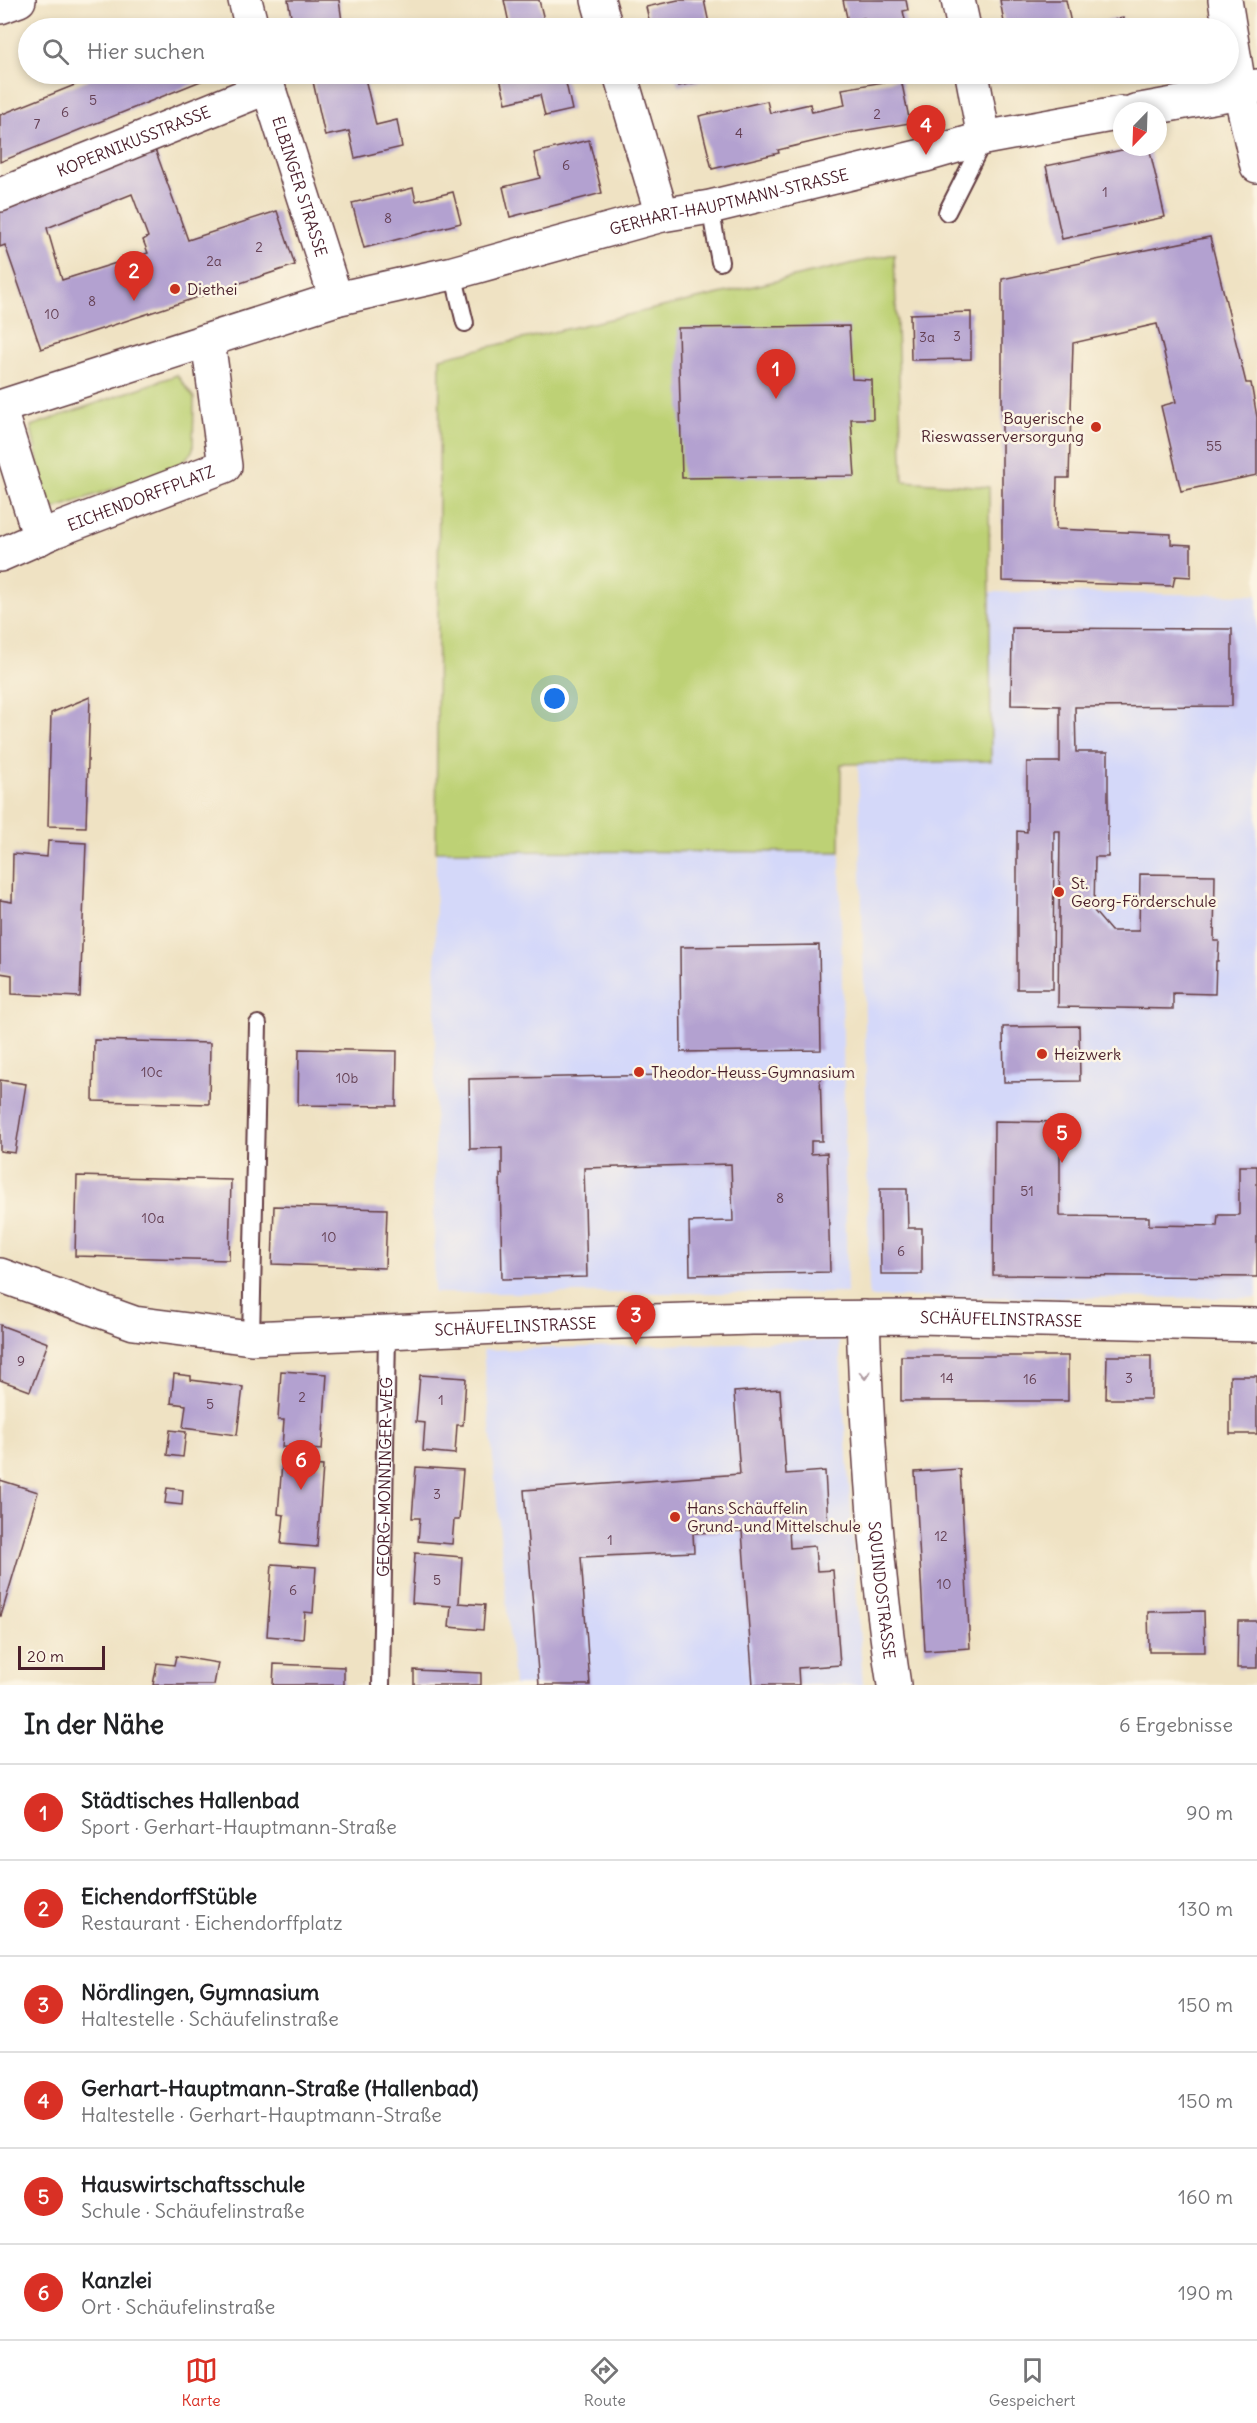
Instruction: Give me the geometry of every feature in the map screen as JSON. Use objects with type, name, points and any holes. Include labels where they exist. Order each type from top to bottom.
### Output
[{"type":"street","points":[[0,8],[19,0]]},
{"type":"street","points":[[245,0],[250,18]]},
{"type":"street","points":[[598,0],[603,18]]},
{"type":"street","points":[[958,0],[962,18]]},
{"type":"street","points":[[1226,0],[1231,18]]},
{"type":"street","points":[[1239,50],[1249,89],[1257,166]]},
{"type":"street","name":"KOPERNIKUSSTRASSE","points":[[0,195],[257,84]]},
{"type":"street","name":"ELBINGER STRASSE","points":[[267,84],[336,299]]},
{"type":"street","points":[[623,84],[662,215]]},
{"type":"street","points":[[974,84],[984,138]]},
{"type":"street","points":[[1167,105],[1249,89]]},
{"type":"street","name":"GERHART-HAUPTMANN-STRASSE","points":[[336,299],[453,273],[662,215],[710,207],[926,155],[984,138],[1113,115]]},
{"type":"street","name":"EICHENDORFFPLATZ","points":[[208,341],[225,466],[19,547],[0,408],[336,299]]},
{"type":"street","name":"SCHÄUFELINSTRASSE","points":[[0,1275],[134,1323],[251,1338],[588,1323],[863,1317],[1257,1325]]},
{"type":"street","name":"SQUINDOSTRASSE","points":[[863,1317],[866,1417],[882,1608],[894,1685]]},
{"type":"lane","points":[[947,212],[984,138]]},
{"type":"lane","points":[[710,207],[720,262]]},
{"type":"lane","points":[[453,273],[465,323]]},
{"type":"lane","points":[[251,1338],[258,1024]]},
{"type":"lane","name":"GEORG-MONNINGER-WEG","points":[[381,1685],[387,1333]]},
{"type":"shaded area","points":[[991,592],[1257,595],[1257,1298],[869,1297],[858,763],[991,761]]},
{"type":"shaded area","name":"Theodor-Heuss-Gymnasium","points":[[436,851],[840,852],[847,1293],[434,1293]]},
{"type":"shaded area","name":"Hans Schäuffelin Grund- und Mittelschule","points":[[839,1340],[863,1685],[514,1685],[483,1350]]},
{"type":"green space","points":[[894,254],[903,481],[989,487],[991,761],[841,764],[840,852],[436,851],[440,358]]},
{"type":"green space","points":[[177,375],[194,398],[193,450],[179,467],[47,511],[31,426]]},
{"type":"building","points":[[288,0],[339,0],[342,18],[291,18]]},
{"type":"building","points":[[504,0],[539,0],[544,18],[508,18]]},
{"type":"building","points":[[678,0],[704,0],[708,18],[649,18],[646,7]]},
{"type":"building","points":[[843,0],[906,0],[908,10],[903,11],[905,18],[847,18]]},
{"type":"building","points":[[1000,0],[1066,0],[1070,18],[1003,18]]},
{"type":"building","points":[[77,84],[193,84],[0,162],[0,115]]},
{"type":"building","points":[[314,84],[366,84],[376,125],[397,120],[402,147],[355,158],[349,131],[325,136]]},
{"type":"building","points":[[501,84],[566,84],[572,110],[545,116],[540,95],[506,103]]},
{"type":"building","points":[[872,84],[902,84],[910,123],[849,133],[712,169],[699,116],[767,101],[770,113],[810,104],[812,112],[845,105],[842,89]]},
{"type":"building","points":[[589,140],[602,193],[510,217],[503,187],[540,178],[534,153]]},
{"type":"building","points":[[155,149],[188,240],[277,211],[295,265],[41,349],[5,245],[0,247],[0,211]],"holes":[[[132,194],[148,237],[143,240],[148,253],[62,280],[47,228]]]},
{"type":"building","points":[[1113,152],[1113,156],[1151,156],[1165,217],[1062,239],[1046,166]]},
{"type":"building","points":[[413,188],[416,201],[453,192],[461,223],[364,248],[352,203]]},
{"type":"building","points":[[1210,237],[1246,383],[1251,383],[1257,417],[1257,475],[1181,491],[1161,406],[1176,402],[1157,324],[1073,343],[1069,478],[1057,478],[1056,529],[1171,534],[1171,544],[1191,545],[1191,577],[1175,576],[1173,586],[1002,581],[1002,279]]},
{"type":"building","points":[[971,312],[971,359],[911,360],[910,314]]},
{"type":"building","points":[[849,326],[852,379],[872,380],[873,419],[851,419],[855,476],[682,478],[678,328]]},
{"type":"building","points":[[1012,628],[1232,629],[1232,706],[1075,707],[1076,752],[1108,752],[1108,857],[1095,857],[1094,911],[1111,931],[1139,931],[1140,874],[1215,875],[1214,941],[1219,941],[1215,994],[1173,993],[1173,1009],[1058,1007],[1060,831],[1054,831],[1053,989],[1017,989],[1017,831],[1027,832],[1027,762],[1060,762],[1060,706],[1011,705]]},
{"type":"building","points":[[90,697],[86,827],[48,826],[51,713]]},
{"type":"building","points":[[48,841],[86,843],[80,997],[12,994],[12,975],[0,973],[0,900],[12,902],[13,854],[47,857]]},
{"type":"building","points":[[819,945],[821,1050],[681,1052],[680,947]]},
{"type":"building","name":"Heizwerk","points":[[1079,1026],[1080,1081],[1004,1082],[1003,1027]]},
{"type":"building","points":[[94,1040],[210,1043],[209,1104],[93,1101]]},
{"type":"building","points":[[299,1049],[397,1051],[396,1106],[298,1105]]},
{"type":"building","points":[[820,1072],[822,1141],[811,1141],[811,1154],[827,1153],[830,1272],[690,1275],[689,1222],[733,1221],[731,1164],[584,1168],[587,1277],[502,1279],[500,1174],[502,1174],[502,1148],[470,1149],[469,1079]]},
{"type":"building","points":[[0,1080],[26,1084],[15,1153],[0,1151]]},
{"type":"building","points":[[994,1121],[1060,1122],[1060,1216],[1149,1217],[1149,1225],[1217,1226],[1218,1215],[1239,1215],[1239,1166],[1257,1166],[1257,1277],[993,1275]]},
{"type":"building","points":[[77,1176],[231,1180],[229,1260],[75,1256]]},
{"type":"building","points":[[880,1189],[907,1189],[908,1228],[922,1228],[922,1274],[881,1274]]},
{"type":"building","points":[[274,1206],[387,1209],[385,1268],[272,1264]]},
{"type":"building","points":[[0,1325],[48,1343],[30,1391],[0,1380]]},
{"type":"building","points":[[901,1356],[1068,1356],[1068,1401],[901,1401]]},
{"type":"building","points":[[1107,1356],[1151,1356],[1151,1399],[1106,1399]]},
{"type":"building","points":[[281,1371],[327,1374],[322,1450],[282,1447],[284,1420],[278,1420]]},
{"type":"building","points":[[174,1374],[191,1376],[191,1380],[243,1387],[237,1435],[183,1428],[186,1405],[171,1403]]},
{"type":"building","points":[[420,1375],[466,1378],[463,1425],[457,1425],[455,1454],[423,1451],[425,1423],[416,1422]]},
{"type":"building","points":[[1230,1376],[1257,1376],[1257,1434],[1230,1434]]},
{"type":"building","points":[[780,1389],[786,1474],[825,1471],[828,1525],[789,1528],[790,1548],[815,1546],[817,1571],[833,1570],[840,1665],[798,1668],[799,1685],[753,1685],[742,1531],[693,1533],[694,1552],[581,1557],[590,1685],[539,1685],[524,1490],[740,1474],[734,1392]]},
{"type":"building","points":[[170,1430],[186,1432],[183,1457],[167,1455]]},
{"type":"building","points":[[282,1463],[323,1466],[317,1547],[281,1544],[284,1515],[278,1514]]},
{"type":"building","points":[[416,1467],[463,1470],[459,1520],[454,1520],[452,1544],[418,1541],[420,1518],[412,1518]]},
{"type":"building","points":[[960,1469],[970,1648],[925,1651],[915,1472]]},
{"type":"building","points":[[0,1480],[38,1492],[1,1616],[0,1616]]},
{"type":"building","points":[[167,1488],[183,1490],[182,1505],[165,1503]]},
{"type":"building","points":[[415,1553],[462,1557],[459,1603],[485,1605],[483,1630],[449,1627],[451,1606],[412,1603]]},
{"type":"building","points":[[272,1564],[316,1567],[313,1613],[305,1612],[303,1639],[267,1636]]},
{"type":"building","points":[[1204,1611],[1205,1652],[1149,1652],[1148,1612]]},
{"type":"building","points":[[1238,1621],[1257,1621],[1257,1668],[1237,1668]]},
{"type":"building","points":[[176,1656],[218,1663],[214,1685],[153,1685],[157,1663],[174,1665]]},
{"type":"building","points":[[274,1664],[344,1667],[344,1685],[273,1685]]},
{"type":"building","points":[[414,1670],[481,1673],[481,1685],[414,1685]]},
{"type":"place","name":"Gerhart-Hauptmann-Straße (Hallenbad)","points":[[926,155]]},
{"type":"place","name":"Diethei","points":[[175,289]]},
{"type":"place","name":"EichendorffStüble","points":[[134,301]]},
{"type":"place","name":"Städtisches Hallenbad","points":[[776,399]]},
{"type":"place","name":"Bayerische Rieswasserversorgung","points":[[1096,427]]},
{"type":"place","name":"St. Georg-Förderschule","points":[[1059,892]]},
{"type":"place","name":"Heizwerk","points":[[1042,1054]]},
{"type":"place","name":"Theodor-Heuss-Gymnasium","points":[[639,1072]]},
{"type":"place","name":"Hauswirtschaftsschule","points":[[1062,1163]]},
{"type":"place","name":"Nördlingen, Gymnasium","points":[[636,1345]]},
{"type":"place","name":"Kanzlei","points":[[301,1490]]},
{"type":"place","name":"Hans Schäuffelin Grund- und Mittelschule","points":[[675,1517]]}]
